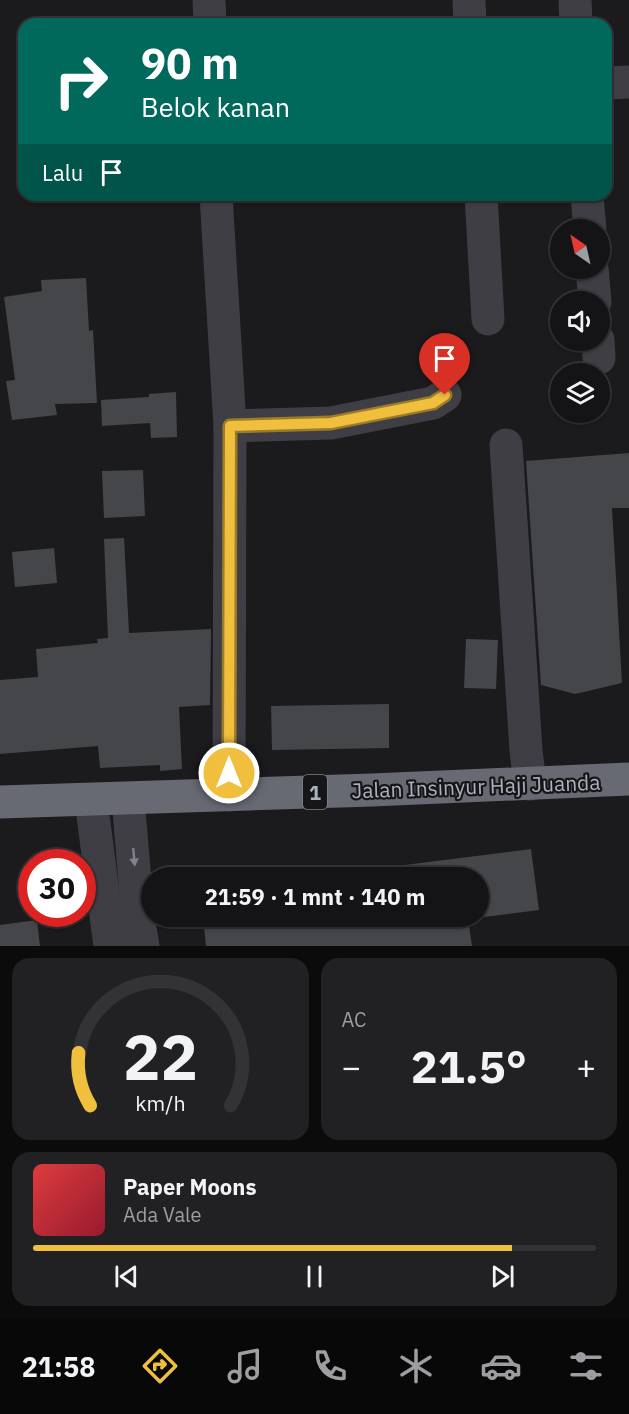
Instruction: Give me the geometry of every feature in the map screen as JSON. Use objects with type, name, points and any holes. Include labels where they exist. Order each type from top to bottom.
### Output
[{"type":"highway","name":"Jalan Insinyur Haji Juanda","points":[[0,802],[629,779]]},
{"type":"street","points":[[209,0],[210,18]]},
{"type":"street","points":[[469,0],[470,18]]},
{"type":"street","points":[[575,0],[576,18]]},
{"type":"street","points":[[612,82],[629,82]]},
{"type":"street","points":[[216,201],[230,426],[229,795]]},
{"type":"street","points":[[481,201],[488,319]]},
{"type":"street","points":[[588,201],[589,219]]},
{"type":"street","points":[[230,426],[331,423],[433,403],[445,395]]},
{"type":"street","points":[[506,445],[530,784]]},
{"type":"street","points":[[128,799],[138,917],[143,946]]},
{"type":"street","points":[[91,800],[110,946]]},
{"type":"building","points":[[86,278],[89,331],[93,330],[97,403],[55,404],[57,415],[12,420],[6,381],[15,380],[4,297],[42,291],[41,280]]},
{"type":"building","points":[[176,392],[177,437],[151,438],[150,423],[102,426],[101,400],[149,397],[149,394]]},
{"type":"building","points":[[629,453],[629,508],[612,508],[622,683],[575,694],[541,685],[526,461]]},
{"type":"building","points":[[143,470],[145,516],[104,518],[102,471]]},
{"type":"building","points":[[124,538],[129,633],[211,629],[210,705],[179,707],[182,769],[160,771],[160,765],[100,768],[98,746],[0,754],[0,680],[38,677],[36,649],[98,643],[97,639],[108,638],[104,539]]},
{"type":"building","points":[[54,548],[57,583],[15,587],[12,552]]},
{"type":"building","points":[[466,639],[498,640],[496,689],[464,688]]},
{"type":"building","points":[[389,704],[389,748],[272,750],[271,706]]},
{"type":"building","points":[[531,849],[539,910],[489,916],[489,867],[405,867],[405,865]]},
{"type":"building","points":[[18,923],[18,927],[38,927],[40,946],[0,946],[0,925]]},
{"type":"building","points":[[204,927],[469,927],[472,946],[206,946]]},
{"type":"route","points":[[229,773],[230,426],[331,423],[433,403],[445,395]]}]
